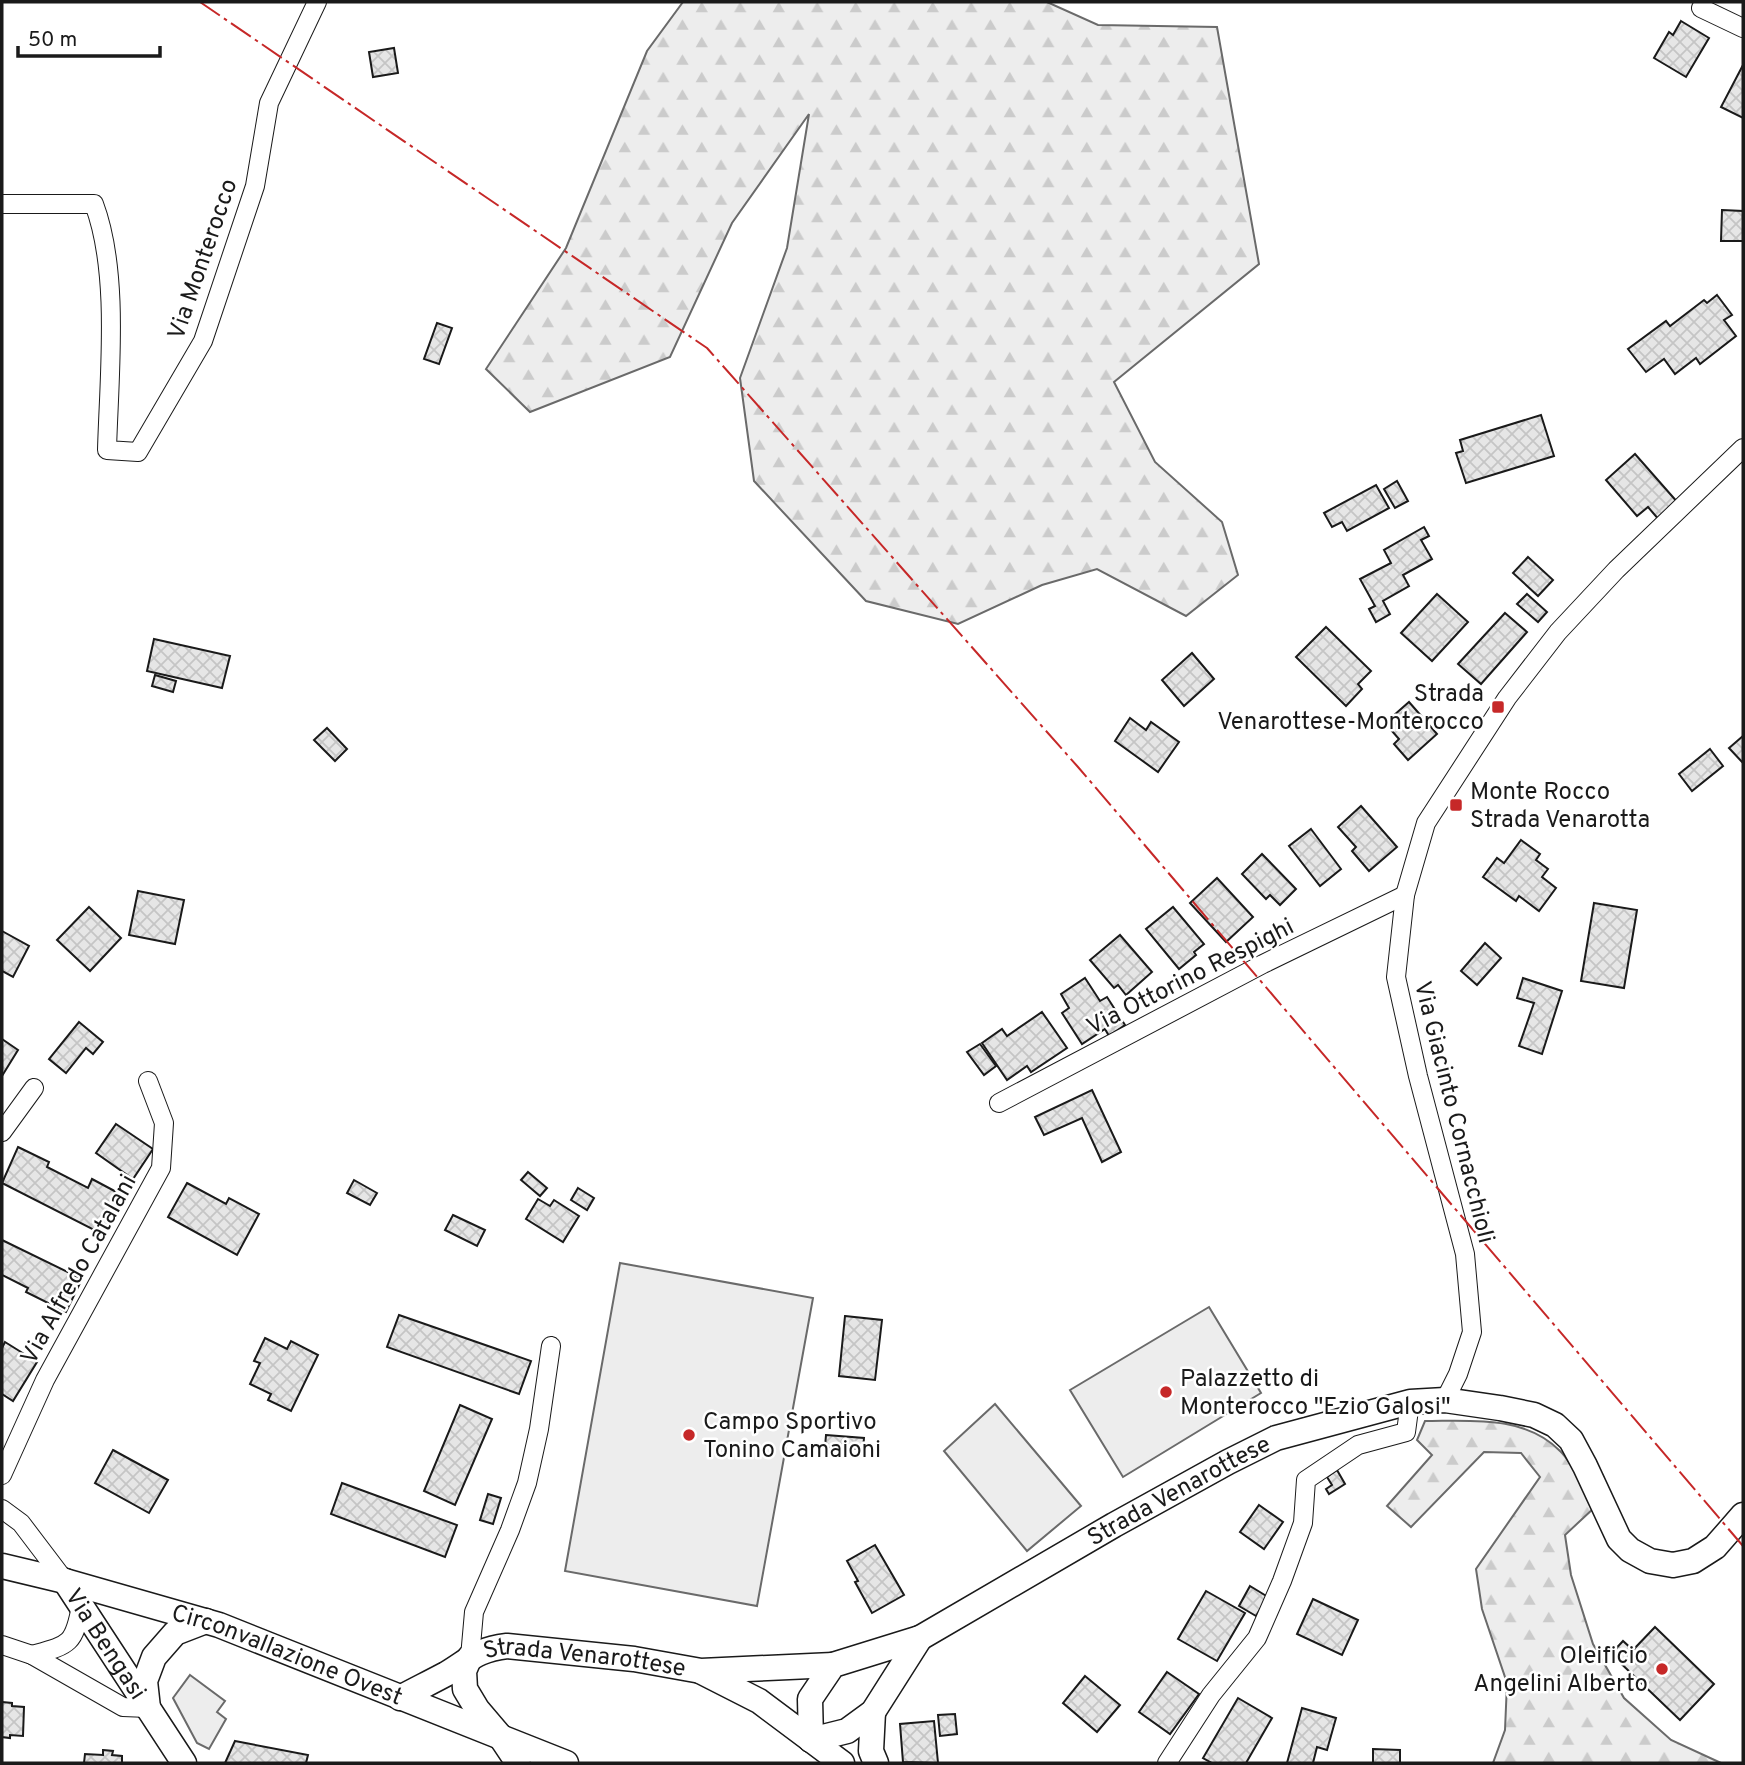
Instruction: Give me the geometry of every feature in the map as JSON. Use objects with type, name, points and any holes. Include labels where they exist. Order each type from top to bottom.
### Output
[{"type":"main road","name":"Strada Venarottese","points":[[400,1698],[470,1657],[487,1649],[507,1646],[634,1660],[701,1671],[832,1665],[920,1638],[1114,1525],[1276,1438],[1410,1402],[1452,1402],[1511,1410],[1534,1415],[1555,1425],[1571,1440],[1619,1539],[1630,1550],[1650,1561],[1673,1565],[1693,1561],[1715,1547],[1743,1515]]},
{"type":"main road","name":"Circonvallazione Ovest","points":[[2,1566],[206,1621],[566,1763]]},
{"type":"main road","name":"Via Bengasi","points":[[65,1581],[184,1763]]},
{"type":"main road","name":"Via Bengasi","points":[[148,1709],[145,1681],[154,1657],[175,1633],[206,1621]]},
{"type":"main road","name":"Strada Venarottese","points":[[811,1740],[847,1731],[873,1712],[920,1638]]},
{"type":"main road","name":"Strada Venarottese","points":[[470,1657],[464,1671],[465,1689],[517,1763]]},
{"type":"main road","points":[[811,1740],[810,1699],[832,1665]]},
{"type":"main road","name":"Strada Venarottese","points":[[701,1671],[759,1701],[842,1763]]},
{"type":"main road","name":"Strada Venarottese","points":[[873,1712],[871,1751],[876,1763]]},
{"type":"street","name":"Via Monterocco","points":[[2,204],[94,204],[103,228],[111,315],[107,450],[138,452],[203,341],[255,186],[269,103],[317,2]]},
{"type":"street","points":[[1702,8],[1743,28]]},
{"type":"street","name":"Via Giacinto Cornacchioli","points":[[1452,1402],[1472,1332],[1465,1254],[1418,1076],[1396,977],[1405,895],[1426,823],[1507,698],[1558,632],[1616,570],[1743,448]]},
{"type":"street","name":"Via Ottorino Respighi","points":[[999,1102],[1263,964],[1405,895]]},
{"type":"street","name":"Via Alfredo Catalani","points":[[2,1475],[45,1380],[161,1168],[164,1123],[148,1081]]},
{"type":"street","points":[[2,1132],[34,1088]]},
{"type":"street","points":[[470,1657],[474,1612],[510,1530],[527,1483],[539,1429],[551,1346]]},
{"type":"street","points":[[1167,1763],[1211,1695],[1258,1638],[1303,1523],[1306,1480],[1358,1446],[1406,1432],[1410,1402]]},
{"type":"street","points":[[2,1509],[21,1523],[65,1581]]},
{"type":"street","points":[[32,1655],[62,1647],[76,1634],[81,1606]]},
{"type":"street","points":[[2,1645],[32,1655],[123,1707],[148,1709]]},
{"type":"shaded area","name":"Campo Sportivo Tonino Camaioni","points":[[620,1263],[813,1298],[757,1606],[565,1571]]},
{"type":"shaded area","name":"Palazzetto di Monterocco \"Ezio Galosi\"","points":[[1209,1307],[1261,1393],[1123,1477],[1070,1390]]},
{"type":"shaded area","points":[[995,1404],[1081,1506],[1027,1551],[944,1451]]},
{"type":"shaded area","points":[[190,1675],[225,1701],[217,1712],[226,1719],[209,1749],[197,1743],[173,1698]]},
{"type":"green space","points":[[683,2],[1047,2],[1098,25],[1217,27],[1259,264],[1114,382],[1155,462],[1222,522],[1238,575],[1186,616],[1097,569],[1042,585],[958,624],[866,601],[754,481],[740,378],[787,248],[809,114],[732,223],[670,357],[530,412],[486,369],[566,248],[647,51]]},
{"type":"green space","points":[[1425,1421],[1496,1422],[1514,1426],[1546,1439],[1565,1456],[1595,1507],[1565,1535],[1571,1575],[1593,1644],[1624,1698],[1671,1740],[1721,1763],[1493,1763],[1505,1730],[1507,1683],[1482,1609],[1476,1569],[1540,1477],[1521,1453],[1484,1452],[1411,1527],[1387,1506],[1432,1455],[1417,1440]]},
{"type":"building","points":[[1681,21],[1709,38],[1686,77],[1654,58],[1669,32],[1673,35]]},
{"type":"building","points":[[394,48],[398,73],[373,77],[369,52]]},
{"type":"building","points":[[1743,65],[1743,118],[1721,107]]},
{"type":"building","points":[[1722,210],[1743,211],[1743,241],[1721,241]]},
{"type":"building","points":[[1717,295],[1732,315],[1724,320],[1736,336],[1700,364],[1696,358],[1675,374],[1664,359],[1646,372],[1628,349],[1666,321],[1670,326],[1704,300],[1707,303]]},
{"type":"building","points":[[437,323],[452,328],[439,364],[424,359]]},
{"type":"building","points":[[1541,415],[1554,456],[1466,483],[1456,453],[1463,451],[1460,440]]},
{"type":"building","points":[[1635,454],[1679,504],[1660,521],[1648,507],[1637,516],[1606,480]]},
{"type":"building","points":[[1397,481],[1408,501],[1395,508],[1384,489]]},
{"type":"building","points":[[1376,485],[1389,508],[1347,531],[1342,522],[1332,527],[1324,513]]},
{"type":"building","points":[[1424,527],[1429,536],[1421,540],[1432,559],[1403,575],[1409,586],[1383,601],[1390,614],[1376,622],[1369,609],[1375,606],[1360,579],[1391,563],[1384,550]]},
{"type":"building","points":[[1528,557],[1553,580],[1538,596],[1513,573]]},
{"type":"building","points":[[1437,594],[1468,622],[1432,661],[1401,633]]},
{"type":"building","points":[[1527,594],[1547,612],[1538,622],[1517,604]]},
{"type":"building","points":[[1505,613],[1527,632],[1481,684],[1458,664]]},
{"type":"building","points":[[1326,627],[1371,671],[1358,684],[1362,689],[1346,706],[1296,657]]},
{"type":"building","points":[[154,639],[230,656],[222,688],[147,671]]},
{"type":"building","points":[[1192,653],[1214,679],[1184,706],[1162,680]]},
{"type":"building","points":[[155,675],[176,681],[173,692],[152,686]]},
{"type":"building","points":[[1409,702],[1437,734],[1408,760],[1394,744],[1399,739],[1385,723]]},
{"type":"building","points":[[1130,718],[1146,730],[1151,722],[1179,742],[1158,772],[1115,741]]},
{"type":"building","points":[[327,728],[347,749],[335,761],[314,740]]},
{"type":"building","points":[[1743,736],[1743,763],[1729,748]]},
{"type":"building","points":[[1710,749],[1723,766],[1692,791],[1679,774]]},
{"type":"building","points":[[1361,806],[1397,847],[1369,871],[1352,851],[1356,847],[1338,827]]},
{"type":"building","points":[[1311,829],[1341,869],[1320,886],[1289,846]]},
{"type":"building","points":[[1521,840],[1540,854],[1536,860],[1548,869],[1542,877],[1556,888],[1539,911],[1519,896],[1516,901],[1483,877],[1497,858],[1504,863]]},
{"type":"building","points":[[1262,854],[1296,889],[1280,905],[1270,895],[1266,899],[1242,874]]},
{"type":"building","points":[[1217,878],[1253,917],[1226,942],[1190,903]]},
{"type":"building","points":[[138,891],[184,900],[175,944],[129,935]]},
{"type":"building","points":[[1594,903],[1637,910],[1624,988],[1581,981]]},
{"type":"building","points":[[89,907],[121,938],[90,971],[57,940]]},
{"type":"building","points":[[1173,907],[1204,944],[1194,952],[1196,955],[1179,969],[1146,929]]},
{"type":"building","points":[[2,931],[29,946],[13,977],[2,971]]},
{"type":"building","points":[[1120,935],[1152,972],[1126,995],[1118,985],[1114,988],[1090,960]]},
{"type":"building","points":[[1485,943],[1501,958],[1477,985],[1461,971]]},
{"type":"building","points":[[1085,978],[1100,1001],[1107,997],[1125,1025],[1109,1036],[1105,1029],[1082,1044],[1062,1013],[1069,1008],[1061,994]]},
{"type":"building","points":[[1523,978],[1562,991],[1542,1054],[1519,1046],[1534,1003],[1517,998]]},
{"type":"building","points":[[1042,1012],[1067,1048],[1031,1072],[1027,1066],[1007,1080],[982,1043],[1002,1029],[1007,1036]]},
{"type":"building","points":[[79,1022],[103,1042],[93,1054],[86,1048],[66,1073],[49,1059]]},
{"type":"building","points":[[2,1039],[18,1050],[2,1076]]},
{"type":"building","points":[[980,1044],[996,1066],[984,1075],[967,1052]]},
{"type":"building","points":[[1092,1090],[1121,1152],[1102,1162],[1082,1118],[1044,1135],[1035,1117]]},
{"type":"building","points":[[116,1124],[153,1149],[133,1179],[96,1153]]},
{"type":"building","points":[[18,1147],[49,1162],[47,1167],[88,1188],[92,1179],[124,1196],[104,1235],[2,1183]]},
{"type":"building","points":[[528,1172],[547,1188],[540,1196],[521,1180]]},
{"type":"building","points":[[354,1180],[377,1193],[370,1205],[347,1193]]},
{"type":"building","points":[[187,1183],[226,1204],[229,1198],[259,1214],[237,1255],[168,1217]]},
{"type":"building","points":[[578,1188],[594,1198],[587,1210],[571,1200]]},
{"type":"building","points":[[538,1199],[550,1206],[554,1200],[579,1216],[563,1242],[526,1219]]},
{"type":"building","points":[[453,1215],[485,1230],[477,1246],[445,1230]]},
{"type":"building","points":[[2,1240],[82,1279],[66,1312],[26,1292],[28,1288],[2,1275]]},
{"type":"building","points":[[399,1315],[531,1361],[519,1394],[387,1347]]},
{"type":"building","points":[[845,1316],[882,1320],[875,1380],[839,1376]]},
{"type":"building","points":[[265,1338],[287,1349],[291,1341],[318,1355],[291,1411],[268,1400],[271,1394],[250,1384],[260,1363],[254,1361]]},
{"type":"building","points":[[5,1342],[37,1362],[13,1401],[2,1394],[2,1348]]},
{"type":"building","points":[[460,1405],[492,1419],[455,1505],[424,1491]]},
{"type":"building","points":[[826,1435],[864,1438],[863,1449],[825,1447]]},
{"type":"building","points":[[113,1450],[168,1480],[149,1513],[95,1483]]},
{"type":"building","points":[[1337,1470],[1345,1484],[1329,1494],[1326,1489],[1332,1485],[1327,1477]]},
{"type":"building","points":[[342,1483],[457,1525],[445,1557],[331,1514]]},
{"type":"building","points":[[488,1494],[501,1498],[493,1524],[480,1520]]},
{"type":"building","points":[[1259,1505],[1283,1522],[1264,1549],[1240,1532]]},
{"type":"building","points":[[875,1545],[904,1595],[872,1613],[847,1561]]},
{"type":"building","points":[[1250,1586],[1268,1597],[1256,1616],[1239,1606]]},
{"type":"building","points":[[1206,1591],[1245,1613],[1217,1661],[1178,1639]]},
{"type":"building","points":[[1313,1599],[1358,1620],[1342,1655],[1297,1634]]},
{"type":"building","name":"Oleificio Angelini Alberto","points":[[1655,1627],[1714,1684],[1680,1720],[1611,1654],[1623,1641],[1633,1650]]},
{"type":"building","points":[[1167,1672],[1199,1694],[1170,1734],[1139,1712]]},
{"type":"building","points":[[1085,1676],[1120,1705],[1097,1732],[1063,1703]]},
{"type":"building","points":[[1238,1698],[1272,1718],[1246,1763],[1212,1763],[1203,1758]]},
{"type":"building","points":[[2,1702],[24,1707],[23,1736],[2,1737]]},
{"type":"building","points":[[1302,1708],[1336,1718],[1327,1750],[1317,1747],[1313,1763],[1287,1763]]},
{"type":"building","points":[[955,1714],[957,1734],[940,1736],[938,1715]]},
{"type":"building","points":[[934,1721],[938,1763],[903,1762],[900,1724]]},
{"type":"building","points":[[235,1741],[308,1755],[306,1763],[225,1763]]},
{"type":"building","points":[[1373,1749],[1400,1750],[1400,1763],[1373,1763]]},
{"type":"building","points":[[103,1750],[122,1756],[122,1763],[84,1763],[85,1754],[103,1755]]},
{"type":"power","points":[[200,2],[707,348],[1078,767],[1743,1546]]},
{"type":"place","name":"Strada Venarottese-Monterocco","points":[[1498,707]]},
{"type":"place","name":"Monte Rocco Strada Venarotta","points":[[1456,805]]},
{"type":"place","name":"Palazzetto di Monterocco \"Ezio Galosi\"","points":[[1166,1392]]},
{"type":"place","name":"Campo Sportivo Tonino Camaioni","points":[[689,1435]]},
{"type":"place","name":"Oleificio Angelini Alberto","points":[[1662,1669]]}]
